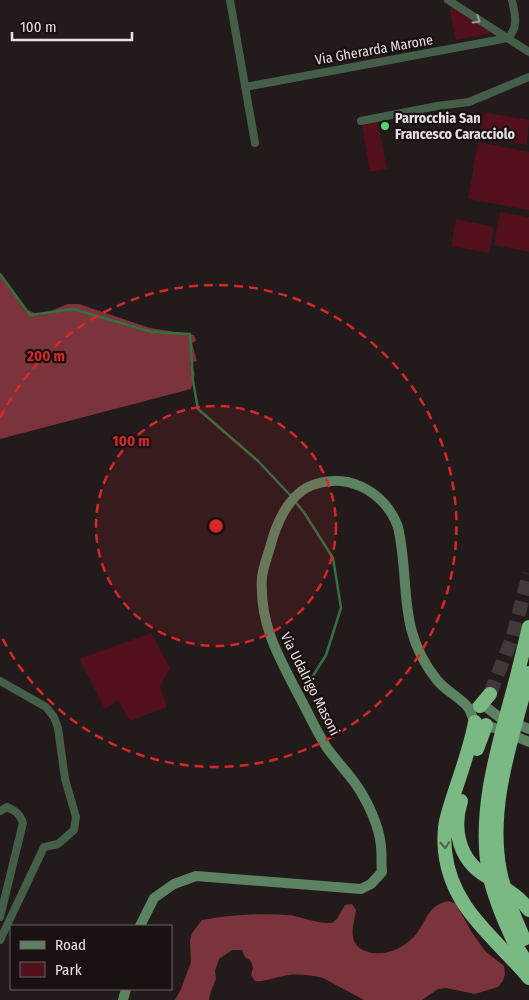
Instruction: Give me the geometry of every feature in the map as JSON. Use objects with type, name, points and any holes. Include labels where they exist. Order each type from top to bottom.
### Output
[{"type":"highway","points":[[529,627],[524,671],[499,796],[496,834],[500,871],[509,906],[529,947]]},
{"type":"highway","points":[[524,671],[489,794],[485,834],[489,872],[499,910],[515,944],[529,966]]},
{"type":"highway","points":[[490,694],[446,821],[444,844],[448,872],[458,897],[474,919],[529,978]]},
{"type":"highway","points":[[480,719],[457,817],[456,826],[460,846],[478,871],[511,892],[529,910]]},
{"type":"street","points":[[230,0],[255,143]]},
{"type":"street","points":[[448,0],[529,52]]},
{"type":"street","points":[[508,38],[516,24],[512,0]]},
{"type":"street","name":"Via Gherarda Marone","points":[[245,86],[508,38]]},
{"type":"street","points":[[361,121],[437,106],[470,102],[529,77]]},
{"type":"street","name":"Via Udalrigo Masoni","points":[[140,925],[154,898],[174,884],[196,876],[361,889],[371,884],[382,872],[381,844],[372,813],[356,785],[327,747],[276,653],[266,628],[262,576],[275,530],[288,506],[303,490],[326,481],[345,481],[362,486],[385,504],[395,519],[399,532],[407,618],[416,646],[423,660],[438,682],[466,704],[480,719],[529,729]]},
{"type":"street","points":[[0,681],[46,707],[54,717],[58,728],[65,779],[76,816],[74,830],[58,844],[44,847],[0,940]]},
{"type":"street","points":[[480,719],[529,742]]},
{"type":"street","points":[[0,811],[7,807],[18,812],[23,824],[0,916]]},
{"type":"green space","points":[[452,7],[493,33],[456,40],[450,12]]},
{"type":"green space","points":[[483,112],[529,120],[527,145],[480,137]]},
{"type":"green space","points":[[378,122],[387,169],[370,172],[362,125]]},
{"type":"green space","points":[[478,142],[529,152],[529,210],[468,199]]},
{"type":"green space","points":[[500,212],[529,217],[529,252],[494,245]]},
{"type":"green space","points":[[456,219],[494,227],[489,253],[451,246]]},
{"type":"green space","points":[[151,633],[170,668],[160,687],[167,707],[130,721],[118,700],[105,709],[79,659]]},
{"type":"shaded area","points":[[0,274],[25,309],[40,315],[68,304],[79,304],[150,328],[194,335],[196,341],[192,343],[197,361],[190,363],[195,374],[191,389],[0,439]]},
{"type":"shaded area","points":[[449,901],[456,904],[485,951],[504,966],[505,974],[503,981],[498,987],[475,994],[446,988],[438,989],[422,1000],[364,1000],[323,978],[313,976],[293,975],[255,981],[251,975],[253,968],[251,961],[245,957],[242,950],[232,950],[219,959],[215,971],[216,979],[209,1000],[175,1000],[191,962],[190,940],[192,933],[202,920],[244,915],[276,914],[332,923],[337,919],[345,905],[352,904],[356,910],[353,927],[355,943],[365,951],[380,953],[394,950],[407,943],[417,933],[433,909]]},
{"type":"waterway","points":[[0,274],[30,315],[73,309],[152,332],[190,334],[193,381],[198,409],[258,461],[291,496]]},
{"type":"waterway","points":[[294,500],[333,558],[341,608],[326,655],[308,684]]},
{"type":"tunnel","points":[[490,694],[513,636],[529,574]]},
{"type":"place","name":"Parrocchia San Francesco Caracciolo","points":[[385,126]]}]
